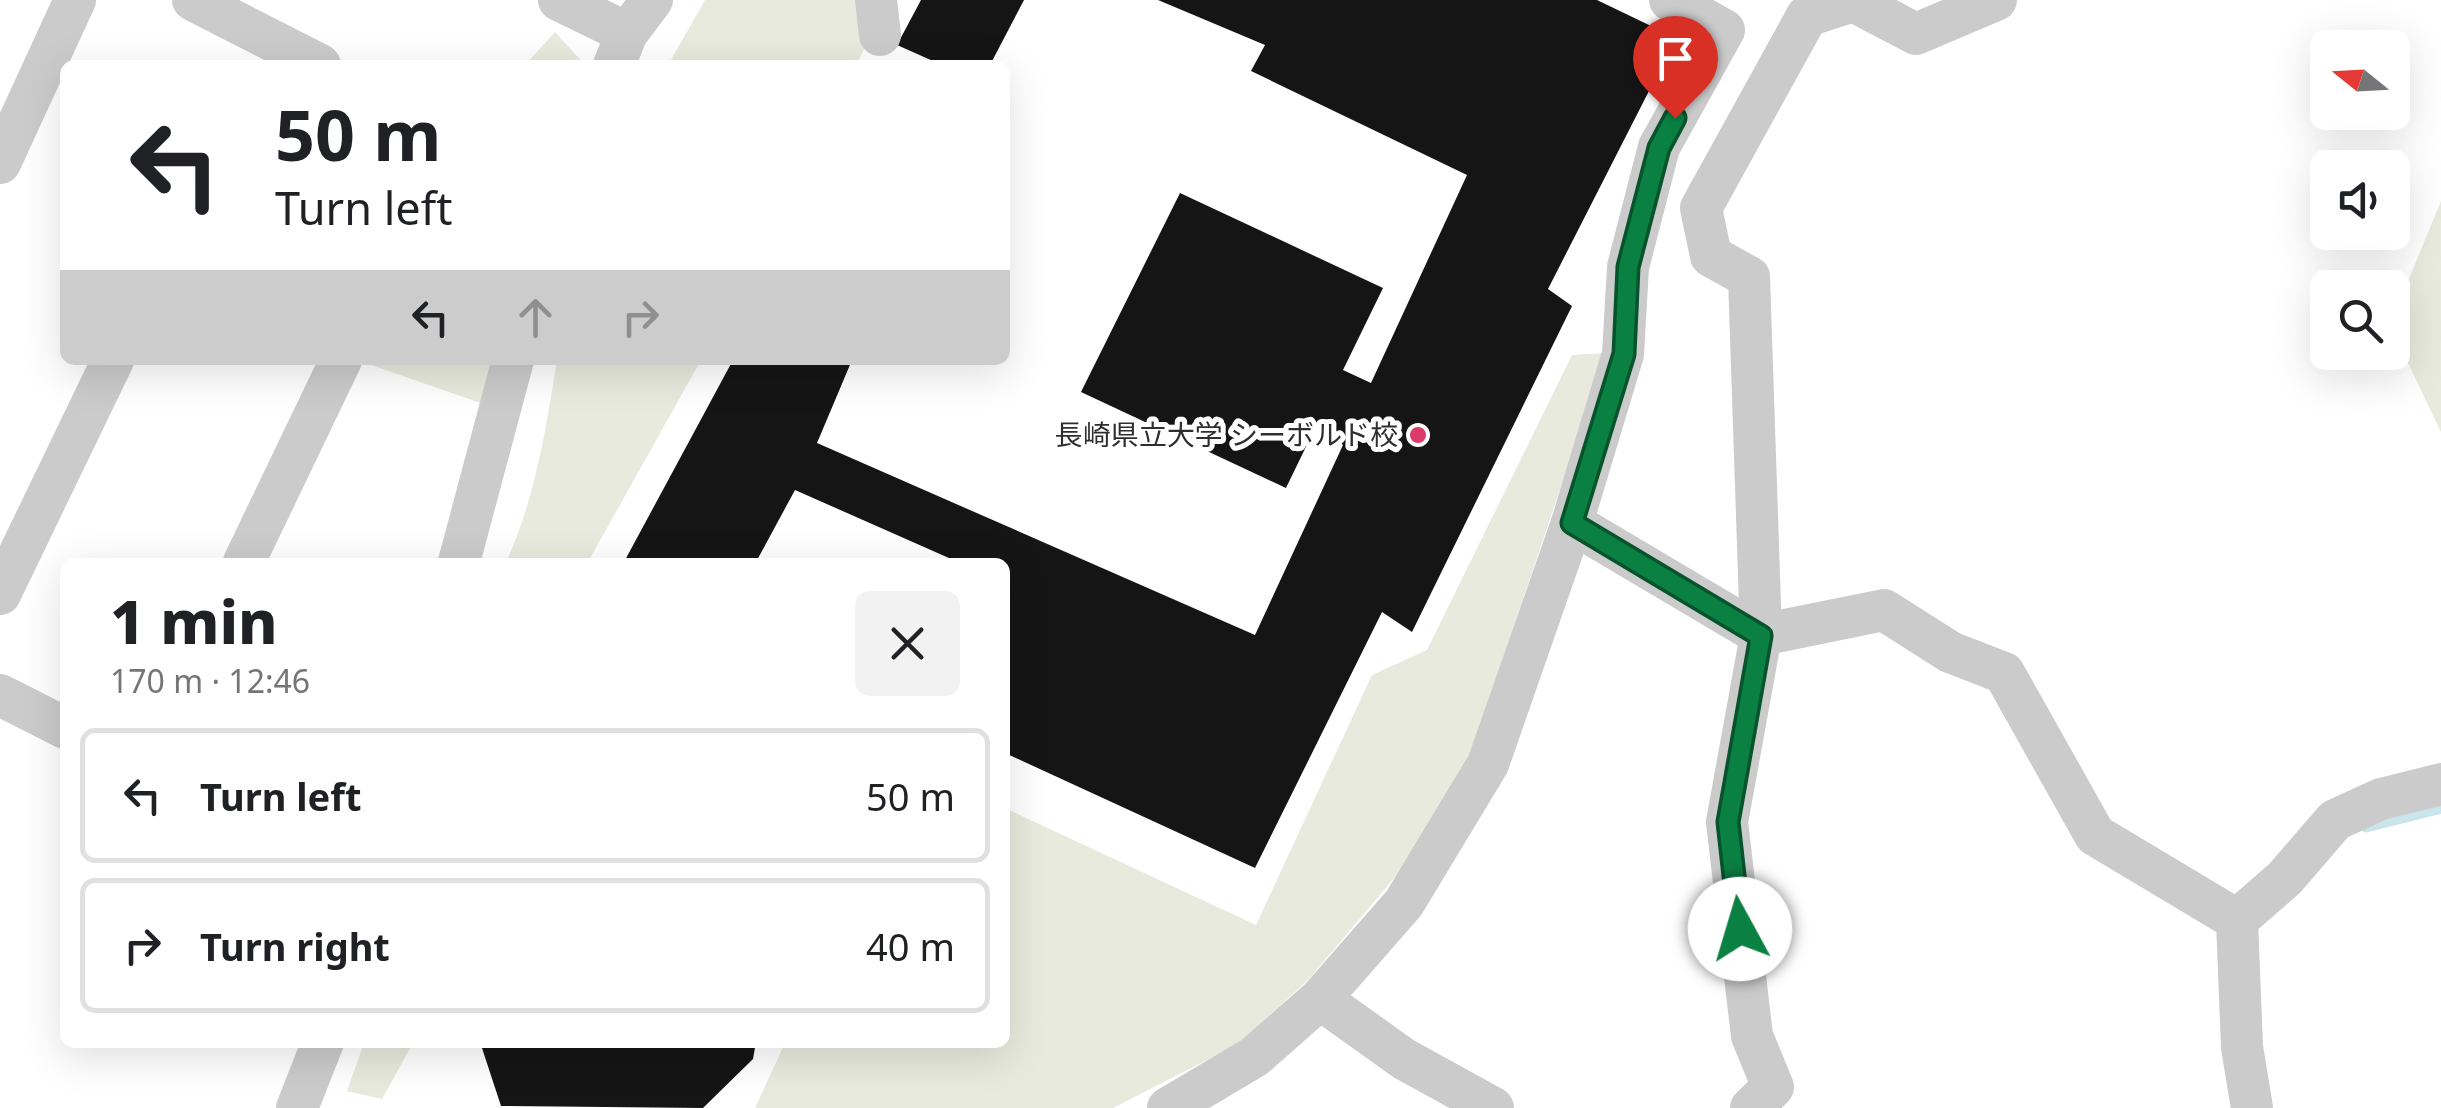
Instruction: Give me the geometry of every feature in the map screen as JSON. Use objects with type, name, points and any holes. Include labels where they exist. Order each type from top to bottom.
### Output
[{"type":"street","points":[[0,163],[76,0]]},
{"type":"street","points":[[193,0],[263,51],[300,60]]},
{"type":"street","points":[[558,0],[631,32]]},
{"type":"street","points":[[1168,1108],[1254,1057],[1320,999],[1404,902],[1488,764],[1572,523],[1624,354],[1628,267],[1659,148],[1724,30],[1670,0]]},
{"type":"street","points":[[1751,1108],[1773,1087],[1752,1036],[1728,822],[1761,636],[1749,277],[1711,256],[1701,208],[1807,16],[1853,1],[1916,34],[1996,0]]},
{"type":"street","points":[[0,594],[111,365]]},
{"type":"street","points":[[246,558],[339,365]]},
{"type":"street","points":[[459,558],[512,365]]},
{"type":"street","points":[[1572,523],[1761,636],[1884,610],[1950,652],[2004,673],[2096,835],[2237,920]]},
{"type":"street","points":[[0,695],[60,725]]},
{"type":"street","points":[[2237,920],[2285,878],[2335,820],[2381,800],[2441,784]]},
{"type":"street","points":[[2237,920],[2242,1047],[2252,1108]]},
{"type":"street","points":[[1320,999],[1404,1058],[1494,1108]]},
{"type":"street","points":[[306,1108],[321,1048]]},
{"type":"shaded area","points":[[705,0],[890,0],[859,60],[671,60]]},
{"type":"shaded area","points":[[555,32],[580,60],[530,60]]},
{"type":"shaded area","points":[[2441,201],[2441,432],[2410,367],[2410,276]]},
{"type":"shaded area","points":[[1606,353],[1468,762],[1395,877],[1309,979],[1238,1044],[1113,1108],[755,1108],[783,1048],[1010,1048],[1010,810],[1256,925],[1372,675],[1427,650],[1572,355]]},
{"type":"shaded area","points":[[371,365],[502,365],[489,406]]},
{"type":"shaded area","points":[[556,365],[698,365],[590,558],[508,558],[532,489]]},
{"type":"shaded area","points":[[362,1048],[410,1048],[382,1099],[347,1091]]},
{"type":"building","points":[[921,0],[1024,0],[993,60],[931,60],[897,45]]},
{"type":"building","name":"長崎県立大学 シーボルド校","points":[[1158,0],[1597,0],[1676,38],[1548,289],[1572,306],[1412,632],[1382,612],[1255,868],[1010,755],[1010,558],[949,558],[795,490],[758,558],[626,558],[730,365],[850,365],[817,443],[1255,635],[1343,445],[1316,426],[1286,488],[1081,392],[1180,193],[1383,288],[1343,370],[1371,383],[1467,175],[1251,71],[1265,45]]},
{"type":"building","points":[[482,1048],[755,1048],[753,1059],[703,1108],[501,1106]]},
{"type":"waterway","points":[[2366,827],[2441,808]]},
{"type":"place","name":"長崎県立大学 シーボルド校","points":[[1418,435]]},
{"type":"route","points":[[1675,118],[1659,148],[1628,267],[1624,354],[1572,523],[1761,636],[1728,822],[1740,929]]}]
